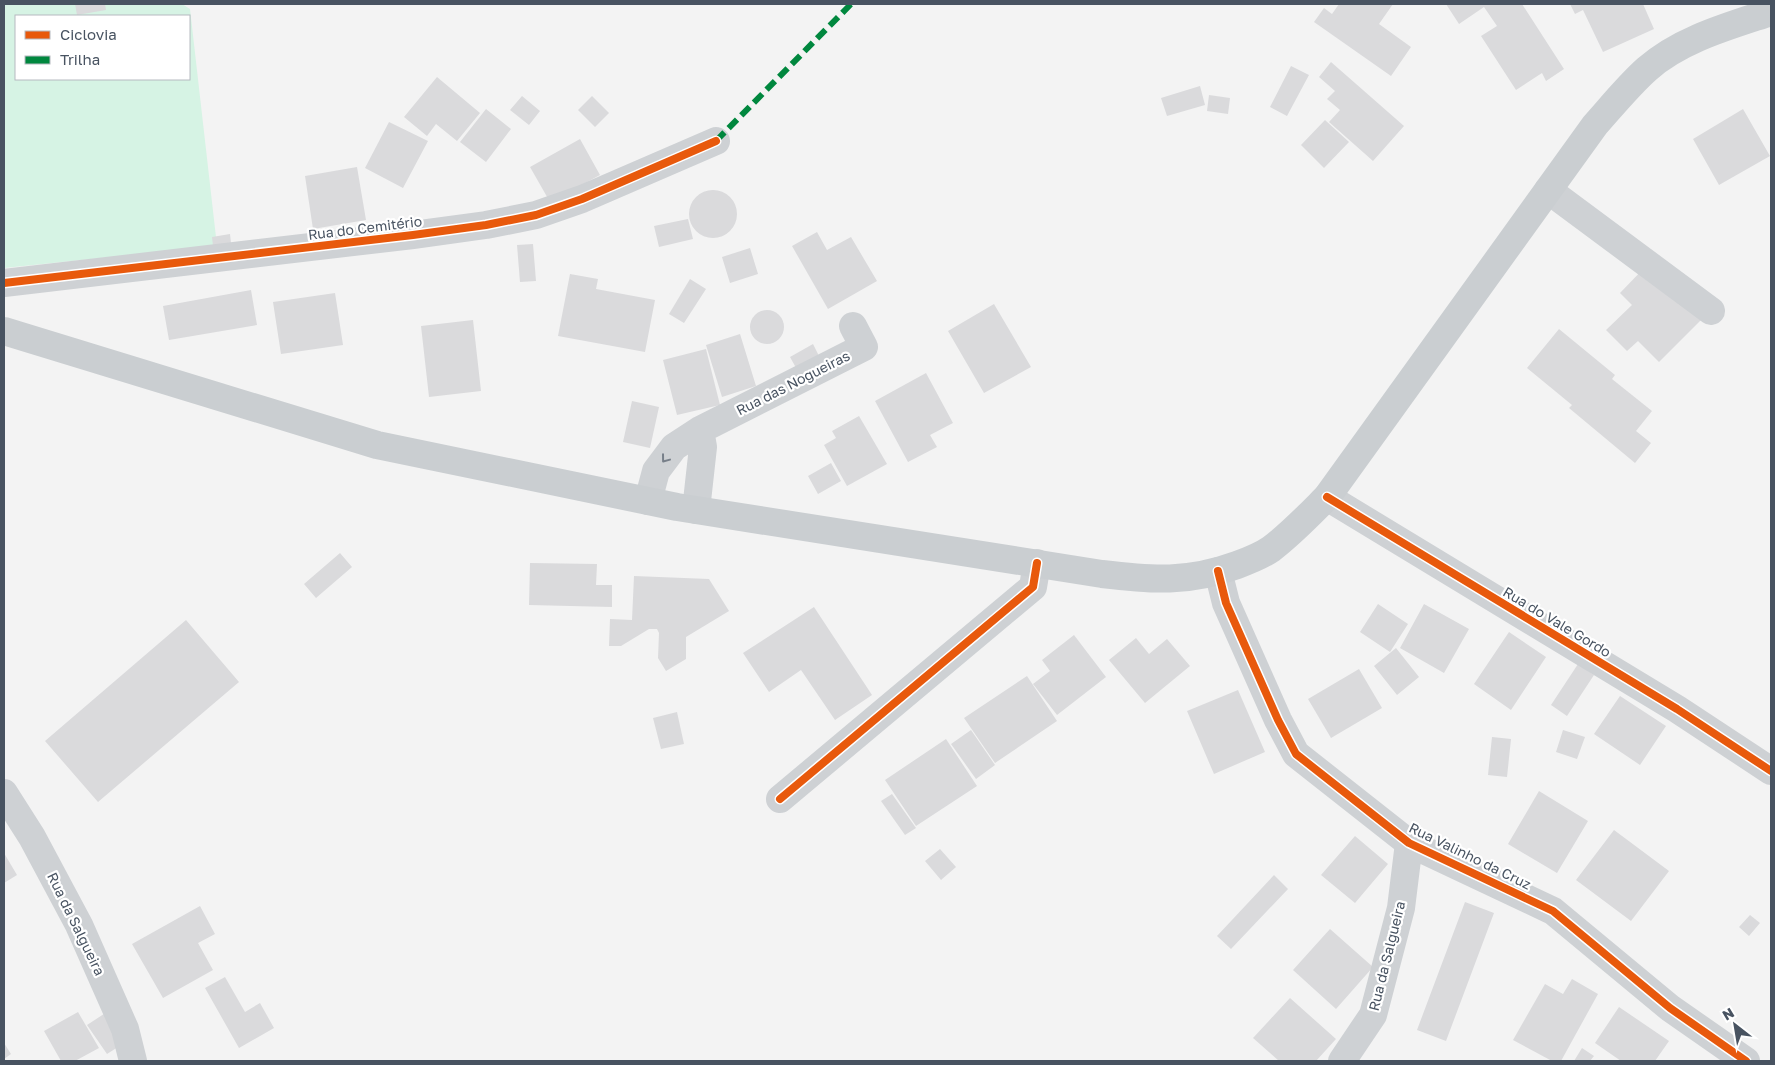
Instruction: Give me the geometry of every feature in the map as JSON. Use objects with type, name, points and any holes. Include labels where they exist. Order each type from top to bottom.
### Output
[{"type":"main road","points":[[4,331],[377,445],[648,501],[852,536],[1102,574],[1157,580],[1207,575],[1251,560],[1269,550],[1287,536],[1327,497],[1595,125],[1648,68],[1679,47],[1706,35],[1771,12]]},
{"type":"street","name":"Rua do Cemitério","points":[[4,283],[413,236],[486,225],[536,215],[582,199],[716,141]]},
{"type":"street","points":[[1548,190],[1711,311]]},
{"type":"street","name":"Rua das Nogueiras","points":[[648,501],[656,471],[674,447],[700,430],[864,347],[853,326]]},
{"type":"street","points":[[696,510],[704,447],[700,430]]},
{"type":"street","name":"Rua do Vale Gordo","points":[[1327,497],[1677,709],[1771,771]]},
{"type":"street","points":[[780,799],[1033,587],[1037,563]]},
{"type":"street","name":"Rua Valinho da Cruz","points":[[1218,571],[1226,603],[1278,720],[1296,754],[1409,843],[1553,911],[1670,1008],[1746,1061]]},
{"type":"street","name":"Rua da Salgueira","points":[[4,793],[32,837],[80,925],[125,1029],[133,1061]]},
{"type":"street","name":"Rua da Salgueira","points":[[1342,1061],[1373,1016],[1401,908],[1409,843]]},
{"type":"green space","points":[[4,4],[182,4],[190,9],[217,246],[4,268]]},
{"type":"building","points":[[75,4],[105,4],[106,10],[77,15]]},
{"type":"building","points":[[1339,4],[1393,4],[1379,24],[1411,47],[1391,76],[1314,22],[1324,8],[1332,14]]},
{"type":"building","points":[[1446,4],[1522,4],[1564,69],[1546,81],[1542,73],[1516,90],[1481,36],[1497,26],[1484,7],[1459,24]]},
{"type":"building","points":[[1570,4],[1643,4],[1654,29],[1603,52],[1583,10],[1575,14]]},
{"type":"building","points":[[1331,62],[1404,126],[1373,161],[1329,122],[1340,110],[1327,99],[1335,91],[1319,77]]},
{"type":"building","points":[[1291,66],[1309,75],[1287,116],[1270,107]]},
{"type":"building","points":[[437,77],[480,113],[457,141],[436,124],[427,136],[404,117]]},
{"type":"building","points":[[1200,86],[1205,105],[1167,116],[1161,98]]},
{"type":"building","points":[[1209,95],[1230,98],[1228,114],[1207,111]]},
{"type":"building","points":[[522,96],[540,111],[529,125],[510,110]]},
{"type":"building","points":[[592,96],[609,113],[595,127],[578,110]]},
{"type":"building","points":[[486,109],[511,129],[486,162],[460,142]]},
{"type":"building","points":[[1743,109],[1770,156],[1719,185],[1693,139]]},
{"type":"building","points":[[1325,120],[1349,142],[1324,168],[1301,145]]},
{"type":"building","points":[[389,122],[428,141],[403,188],[365,168]]},
{"type":"building","points":[[580,139],[600,175],[550,202],[530,167]]},
{"type":"building","points":[[357,167],[366,220],[313,229],[305,176]]},
{"type":"building","points":[[713,190],[722,192],[730,197],[735,205],[737,214],[735,223],[730,231],[722,236],[713,238],[704,236],[696,231],[691,223],[689,214],[691,205],[696,197],[704,192]]},
{"type":"building","points":[[688,219],[693,239],[659,247],[654,226]]},
{"type":"building","points":[[817,232],[827,250],[851,237],[877,281],[828,309],[792,246]]},
{"type":"building","points":[[230,234],[232,253],[214,255],[212,237]]},
{"type":"building","points":[[533,244],[536,281],[520,282],[517,245]]},
{"type":"building","points":[[750,248],[758,274],[730,283],[722,257]]},
{"type":"building","points":[[1647,265],[1701,320],[1659,362],[1638,341],[1627,351],[1606,330],[1632,305],[1620,293]]},
{"type":"building","points":[[570,274],[598,279],[596,289],[655,300],[645,352],[558,336]]},
{"type":"building","points":[[690,279],[706,289],[684,323],[669,314]]},
{"type":"building","points":[[251,290],[257,325],[169,340],[163,306]]},
{"type":"building","points":[[335,293],[343,345],[281,354],[273,302]]},
{"type":"building","points":[[994,304],[1031,367],[984,393],[948,331]]},
{"type":"building","points":[[767,310],[779,315],[784,327],[779,339],[767,344],[755,339],[750,327],[755,315]]},
{"type":"building","points":[[473,320],[481,391],[429,397],[421,326]]},
{"type":"building","points":[[1559,329],[1615,375],[1612,379],[1652,411],[1636,431],[1651,443],[1635,463],[1569,408],[1572,405],[1527,368]]},
{"type":"building","points":[[740,334],[756,386],[722,397],[706,345]]},
{"type":"building","points":[[813,344],[822,362],[800,375],[790,357]]},
{"type":"building","points":[[706,349],[720,405],[677,415],[663,360]]},
{"type":"building","points":[[926,373],[953,423],[930,435],[937,447],[908,462],[875,401]]},
{"type":"building","points":[[632,401],[659,407],[650,448],[623,442]]},
{"type":"building","points":[[859,416],[887,464],[847,486],[824,445],[836,438],[832,431]]},
{"type":"building","points":[[831,463],[841,481],[818,494],[808,476]]},
{"type":"building","points":[[340,553],[352,567],[316,598],[304,584]]},
{"type":"building","points":[[530,563],[597,564],[596,585],[612,585],[612,607],[529,605]]},
{"type":"building","points":[[634,576],[709,579],[729,611],[686,637],[686,659],[666,671],[658,658],[659,633],[657,629],[649,629],[621,646],[609,646],[610,619],[632,620]]},
{"type":"building","points":[[1378,604],[1408,624],[1390,652],[1360,632]]},
{"type":"building","points":[[1424,604],[1469,629],[1444,673],[1400,648]]},
{"type":"building","points":[[814,607],[872,695],[835,720],[801,670],[769,692],[743,653]]},
{"type":"building","points":[[186,620],[239,682],[98,802],[45,741]]},
{"type":"building","points":[[1509,632],[1546,657],[1511,710],[1474,684]]},
{"type":"building","points":[[1074,635],[1106,677],[1057,715],[1033,684],[1050,671],[1042,660]]},
{"type":"building","points":[[1136,638],[1149,654],[1167,639],[1190,666],[1145,703],[1109,660]]},
{"type":"building","points":[[1396,648],[1419,677],[1397,695],[1374,666]]},
{"type":"building","points":[[1578,664],[1594,675],[1567,716],[1551,705]]},
{"type":"building","points":[[1359,669],[1382,708],[1331,738],[1308,699]]},
{"type":"building","points":[[1027,676],[1057,721],[995,763],[964,718]]},
{"type":"building","points":[[1238,690],[1265,752],[1214,774],[1187,711]]},
{"type":"building","points":[[1620,696],[1666,726],[1640,765],[1594,734]]},
{"type":"building","points":[[677,712],[684,744],[661,749],[653,718]]},
{"type":"building","points":[[971,730],[995,765],[976,779],[951,744]]},
{"type":"building","points":[[1563,730],[1585,737],[1577,759],[1556,752]]},
{"type":"building","points":[[1492,737],[1511,739],[1507,777],[1488,775]]},
{"type":"building","points":[[946,739],[977,786],[916,826],[885,780]]},
{"type":"building","points":[[1539,791],[1588,821],[1557,873],[1508,844]]},
{"type":"building","points":[[892,794],[916,828],[905,835],[881,801]]},
{"type":"building","points":[[1614,830],[1669,871],[1631,921],[1576,880]]},
{"type":"building","points":[[1355,836],[1388,864],[1355,903],[1321,875]]},
{"type":"building","points":[[940,849],[956,867],[941,880],[925,861]]},
{"type":"building","points":[[4,853],[17,875],[4,883]]},
{"type":"building","points":[[1274,875],[1288,889],[1231,949],[1217,936]]},
{"type":"building","points":[[1465,902],[1494,913],[1446,1041],[1417,1030]]},
{"type":"building","points":[[200,906],[215,934],[198,943],[213,970],[163,998],[132,944]]},
{"type":"building","points":[[1750,915],[1760,923],[1749,936],[1739,927]]},
{"type":"building","points":[[1330,929],[1373,967],[1336,1009],[1293,970]]},
{"type":"building","points":[[225,977],[245,1012],[260,1003],[274,1028],[239,1048],[205,988]]},
{"type":"building","points":[[1572,979],[1598,994],[1561,1061],[1552,1061],[1513,1040],[1545,984],[1563,994]]},
{"type":"building","points":[[1290,998],[1336,1039],[1316,1061],[1279,1061],[1253,1038]]},
{"type":"building","points":[[1619,1007],[1669,1041],[1655,1061],[1621,1061],[1595,1043]]},
{"type":"building","points":[[110,1010],[129,1040],[107,1054],[87,1025]]},
{"type":"building","points":[[78,1012],[99,1048],[75,1061],[61,1061],[44,1031]]},
{"type":"building","points":[[4,1043],[11,1054],[4,1059]]},
{"type":"building","points":[[1582,1048],[1594,1056],[1590,1061],[1574,1061]]},
{"type":"marked path","points":[[716,141],[851,4]]},
{"type":"cycle path","points":[[4,283],[486,225],[536,215],[582,199],[716,141]]},
{"type":"cycle path","points":[[1327,497],[1677,709],[1771,771]]},
{"type":"cycle path","points":[[780,799],[1033,587],[1037,563]]},
{"type":"cycle path","points":[[1218,571],[1226,603],[1278,720],[1296,754],[1409,843],[1553,911],[1670,1008],[1746,1061]]}]
